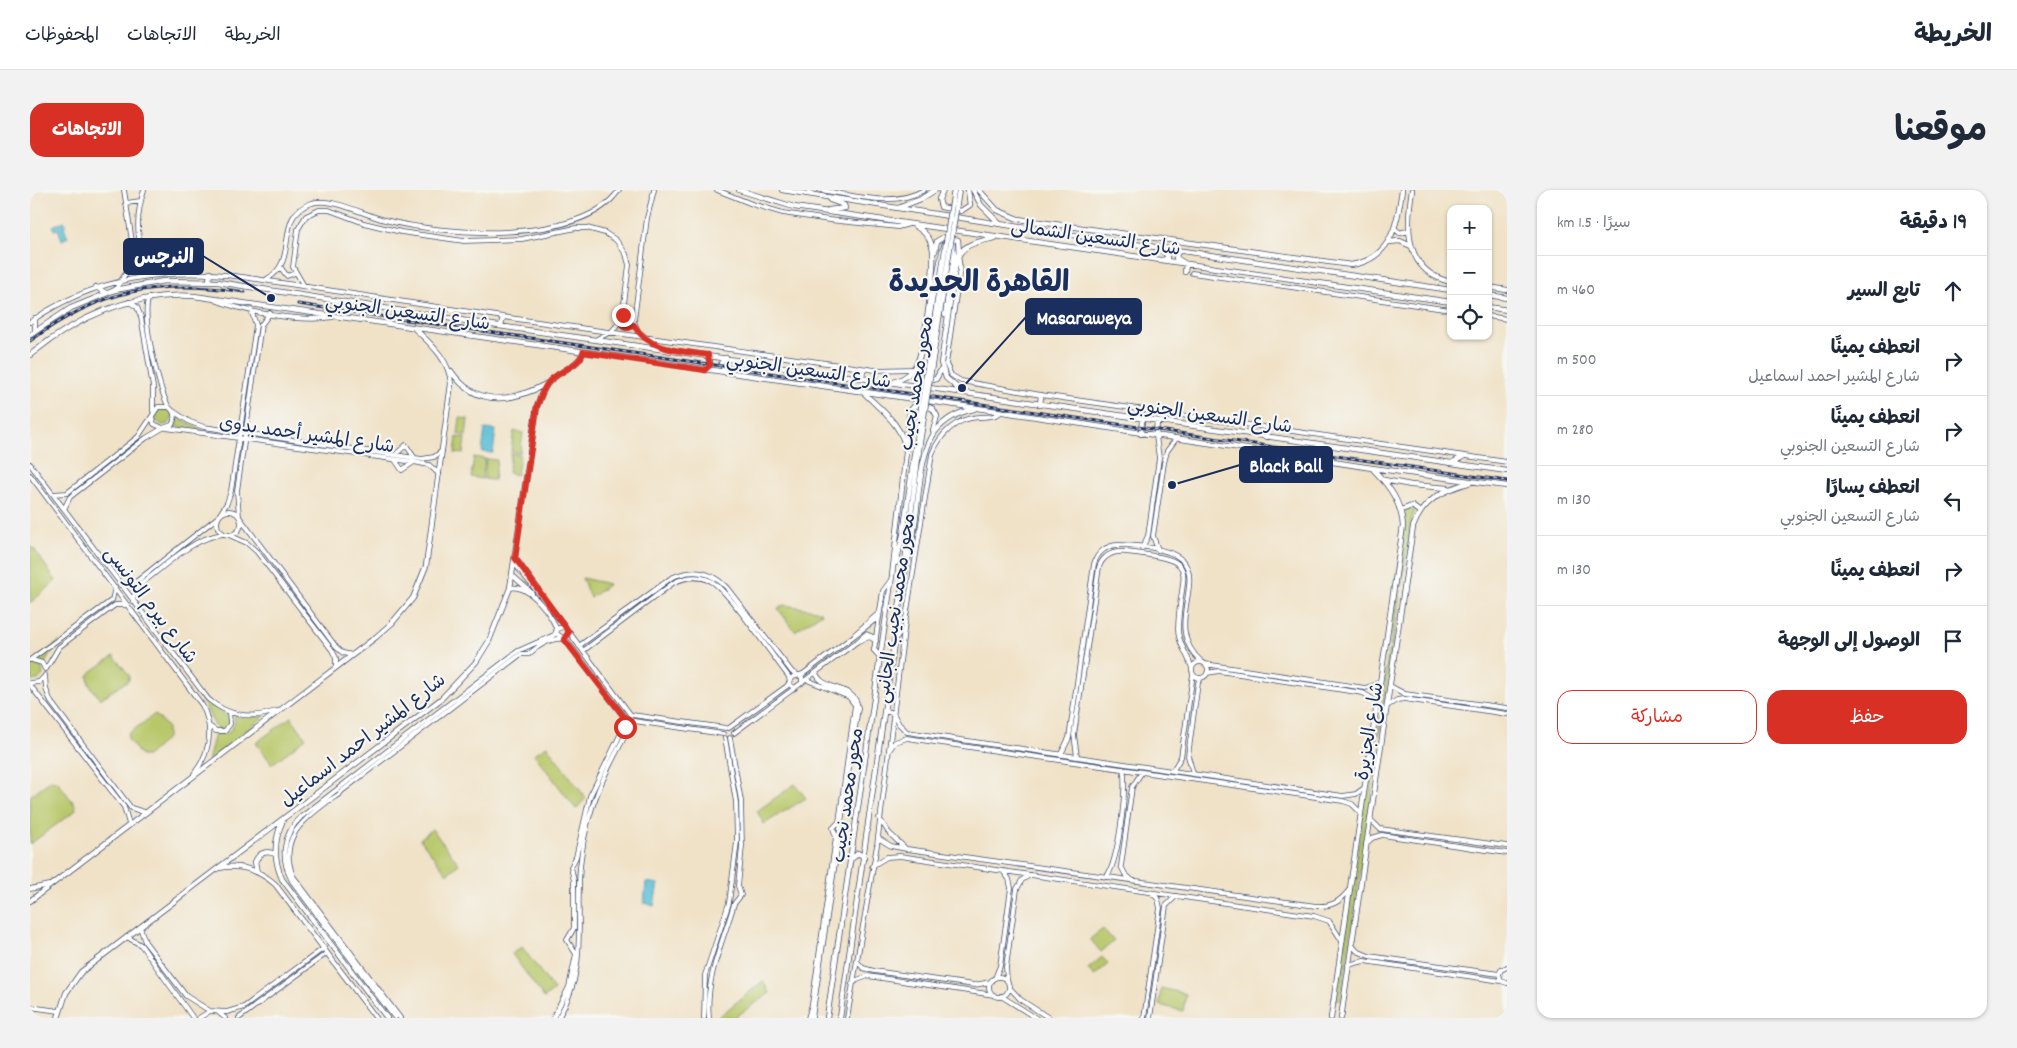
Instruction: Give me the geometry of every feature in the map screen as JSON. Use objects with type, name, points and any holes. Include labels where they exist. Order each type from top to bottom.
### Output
[{"type":"main road","name":"شارع التسعين الشمالى","points":[[739,190],[774,202],[822,211],[998,238],[1447,301]]},
{"type":"main road","name":"شارع التسعين الشمالى","points":[[782,190],[889,208],[1447,289]]},
{"type":"main road","points":[[897,209],[921,199],[935,190]]},
{"type":"main road","points":[[943,190],[939,199],[941,207],[961,211],[970,205],[968,190]]},
{"type":"main road","name":"محور محمد نجيب","points":[[950,240],[954,190]]},
{"type":"main road","name":"محور محمد نجيب","points":[[892,577],[903,535],[959,190]]},
{"type":"main road","points":[[973,190],[981,205],[1000,224]]},
{"type":"main road","points":[[979,190],[993,207],[1009,216],[1078,228],[1353,265],[1373,257],[1388,242],[1395,229],[1402,190]]},
{"type":"main road","points":[[1412,190],[1408,231],[1411,246],[1420,263],[1441,279],[1447,281]]},
{"type":"main road","points":[[822,211],[843,210],[845,208],[825,198]]},
{"type":"main road","points":[[889,208],[890,200]]},
{"type":"main road","points":[[912,224],[931,242],[934,254]]},
{"type":"main road","points":[[1395,229],[1400,233],[1408,231]]},
{"type":"main road","points":[[925,328],[934,254],[937,241],[944,237],[958,240],[958,255],[945,331]]},
{"type":"main road","points":[[958,255],[968,245],[998,238]]},
{"type":"main road","points":[[892,383],[904,378],[913,370],[916,364],[931,312],[942,252],[950,240]]},
{"type":"main road","points":[[916,364],[918,374],[929,381],[938,377],[941,367],[954,249],[950,240]]},
{"type":"main road","points":[[1388,242],[1400,241],[1411,246]]},
{"type":"main road","points":[[1158,247],[1168,255],[1167,259],[1160,260]]},
{"type":"main road","points":[[1182,251],[1177,252],[1176,258],[1186,264],[1185,272]]},
{"type":"main road","points":[[1353,265],[1354,276]]},
{"type":"main road","points":[[209,281],[210,273]]},
{"type":"main road","points":[[1440,288],[1441,279]]},
{"type":"main road","name":"شارع التسعين الجنوبي","points":[[30,335],[70,308],[115,290],[155,282],[209,281],[501,326],[1507,471]]},
{"type":"main road","points":[[1302,288],[1304,281]]},
{"type":"main road","points":[[1326,292],[1327,284]]},
{"type":"main road","points":[[96,287],[106,293]]},
{"type":"main road","points":[[1492,288],[1507,290]]},
{"type":"main road","points":[[320,297],[321,289]]},
{"type":"main road","name":"شارع التسعين الجنوبي","points":[[30,355],[75,323],[102,311],[149,298],[183,296],[337,316],[977,408],[1372,468],[1507,486]]},
{"type":"main road","points":[[1492,296],[1507,298]]},
{"type":"main road","points":[[1492,308],[1507,310]]},
{"type":"main road","points":[[501,326],[502,317]]},
{"type":"main road","points":[[35,318],[35,331]]},
{"type":"main road","points":[[30,901],[128,824],[352,655],[392,623],[405,608],[418,588],[426,566],[453,378],[449,368],[434,347],[413,327]]},
{"type":"main road","name":"شارع المشير احمد اسماعيل","points":[[58,1018],[66,993],[81,972],[441,699],[460,682],[489,641],[510,588],[537,406],[541,395],[547,384],[560,372],[580,360],[583,352]]},
{"type":"main road","points":[[705,370],[710,365],[708,355]]},
{"type":"main road","points":[[726,358],[722,367],[726,373]]},
{"type":"main road","points":[[941,367],[949,383],[964,393]]},
{"type":"main road","points":[[862,378],[863,368]]},
{"type":"main road","points":[[453,378],[470,390],[496,399],[517,397],[547,384]]},
{"type":"main road","points":[[538,389],[541,395]]},
{"type":"main road","name":"محور محمد نجيب","points":[[828,1018],[892,577],[905,446],[893,422],[862,392]]},
{"type":"main road","points":[[1040,404],[1041,395]]},
{"type":"main road","points":[[905,446],[908,435],[908,414],[918,406],[929,407],[937,413],[932,438],[938,441]]},
{"type":"main road","name":"محور محمد نجيب","points":[[903,581],[913,536],[925,454],[932,438],[950,418],[977,408]]},
{"type":"main road","points":[[1141,434],[1142,419]]},
{"type":"main road","points":[[1156,421],[1156,436]]},
{"type":"main road","points":[[1266,437],[1268,428]]},
{"type":"main road","name":"محور محمد نجيب","points":[[840,1018],[896,638],[918,441]]},
{"type":"main road","points":[[1452,464],[1464,456]]},
{"type":"main road","name":"شارع الجزيرة","points":[[1331,1018],[1403,526],[1395,497],[1372,468]]},
{"type":"main road","points":[[1382,479],[1421,487],[1451,488]]},
{"type":"main road","name":"شارع الجزيرة","points":[[1341,1018],[1413,527],[1420,512],[1433,497],[1451,488],[1472,482]]},
{"type":"main road","points":[[1400,510],[1412,506],[1420,512]]},
{"type":"main road","points":[[896,638],[904,630]]},
{"type":"main road","points":[[1386,644],[1391,648],[1396,648]]},
{"type":"main road","points":[[874,650],[881,658]]},
{"type":"main road","points":[[885,711],[894,713]]},
{"type":"main road","points":[[1372,736],[1377,740],[1382,737]]},
{"type":"main road","points":[[1370,747],[1380,749]]},
{"type":"main road","points":[[284,818],[279,829],[275,854],[278,871],[286,886],[387,1018]]},
{"type":"main road","points":[[856,834],[863,838],[868,829]]},
{"type":"main road","points":[[257,872],[255,867],[257,858],[265,852],[275,854]]},
{"type":"main road","points":[[852,860],[854,855],[858,853],[864,857]]},
{"type":"main road","points":[[218,868],[234,866],[257,872],[280,890],[376,1018]]},
{"type":"main road","points":[[851,947],[858,949]]},
{"type":"main road","points":[[364,1002],[371,997]]},
{"type":"street","points":[[115,290],[133,260],[134,252],[124,190]]},
{"type":"street","points":[[144,190],[140,202],[138,223],[142,252],[148,264],[158,274]]},
{"type":"street","points":[[266,280],[281,268],[290,224],[296,213],[312,203],[332,202],[385,220],[448,231],[525,230],[573,220],[606,205],[619,190]]},
{"type":"street","points":[[654,190],[644,241],[634,325],[645,338],[661,348]]},
{"type":"street","points":[[717,190],[760,207],[806,217],[898,228],[912,224]]},
{"type":"street","points":[[820,190],[890,200],[914,195],[924,190]]},
{"type":"street","points":[[127,203],[140,202]]},
{"type":"street","points":[[304,286],[295,273],[293,259],[300,224],[306,216],[319,210],[329,210],[401,232],[457,240],[522,239],[576,228],[587,228],[605,233],[616,240],[626,254],[629,265],[629,278],[621,322],[597,339]]},
{"type":"street","points":[[573,220],[576,228]]},
{"type":"street","points":[[448,231],[449,239]]},
{"type":"street","points":[[457,232],[457,240]]},
{"type":"street","points":[[134,252],[137,254],[142,252]]},
{"type":"street","points":[[958,255],[960,268],[946,364],[951,375],[966,383],[1507,462]]},
{"type":"street","points":[[281,268],[287,276],[295,273]]},
{"type":"street","points":[[30,322],[66,301],[96,287],[120,280],[158,274],[210,273],[645,338],[863,368],[899,371],[913,370]]},
{"type":"street","points":[[1192,273],[1447,309]]},
{"type":"street","points":[[64,509],[70,497],[146,438],[174,422],[173,411],[161,390],[153,352],[145,309],[149,298]]},
{"type":"street","points":[[211,299],[251,310],[306,319],[337,316]]},
{"type":"street","points":[[52,494],[67,492],[88,477],[138,437],[152,417],[154,387],[141,317],[137,307],[129,302]]},
{"type":"street","points":[[120,585],[137,581],[219,515],[230,497],[256,325],[251,310]]},
{"type":"street","points":[[229,535],[239,530],[236,498],[261,325],[270,313]]},
{"type":"street","points":[[1492,317],[1507,319]]},
{"type":"street","points":[[621,322],[626,328],[634,325]]},
{"type":"street","points":[[153,412],[158,407],[169,407]]},
{"type":"street","name":"شارع المشير أحمد بدوى","points":[[173,411],[199,426],[240,435],[245,438],[415,460],[432,467],[440,475]]},
{"type":"street","points":[[938,441],[946,431],[960,422],[977,417],[995,417],[1001,412]]},
{"type":"street","points":[[152,417],[154,424],[164,428]]},
{"type":"street","name":"شارع المشير أحمد بدوى","points":[[164,428],[240,435],[246,433],[394,457]]},
{"type":"street","points":[[1142,548],[1148,536],[1159,458],[1156,436]]},
{"type":"street","points":[[1158,550],[1153,536],[1164,462],[1167,452],[1176,438]]},
{"type":"street","name":"محور محمد نجيب الجانبى","points":[[847,1018],[878,838],[904,630],[929,466],[938,441]]},
{"type":"street","points":[[406,445],[415,460],[402,470],[394,457],[406,445]]},
{"type":"street","name":"شارع المشير أحمد بدوى","points":[[415,460],[430,458],[443,449]]},
{"type":"street","name":"شارع بيرم التونسى","points":[[30,464],[208,700],[229,712],[254,716],[278,711]]},
{"type":"street","name":"شارع بيرم التونسى","points":[[30,475],[202,705],[209,726],[207,752],[194,774]]},
{"type":"street","points":[[219,515],[232,511],[239,517],[336,647],[343,653],[352,655]]},
{"type":"street","points":[[219,515],[217,528],[223,534]]},
{"type":"street","points":[[73,533],[78,529]]},
{"type":"street","points":[[133,602],[137,588],[200,540],[223,534],[229,535],[242,540],[257,552],[332,650],[336,658],[336,667]]},
{"type":"street","points":[[1062,754],[1069,738],[1094,564],[1098,554],[1111,546],[1129,546],[1170,552],[1182,558],[1190,571],[1184,632],[1189,647],[1203,663],[1207,673]]},
{"type":"street","points":[[1128,552],[1129,546]]},
{"type":"street","points":[[1076,756],[1073,739],[1093,609],[1101,563],[1110,553],[1128,552],[1168,558],[1176,562],[1184,572],[1178,634],[1192,672],[1202,678]]},
{"type":"street","points":[[1168,558],[1170,552]]},
{"type":"street","points":[[515,561],[530,586],[534,597],[556,626],[560,637],[564,639],[625,720],[726,736],[734,733],[853,645],[880,612]]},
{"type":"street","points":[[579,646],[650,592],[680,574],[697,572],[714,577],[727,588],[792,672],[804,681],[849,697],[854,702],[849,764]]},
{"type":"street","points":[[512,575],[520,584],[530,586],[540,593],[631,715],[633,722],[600,781],[588,821],[578,881],[580,944],[574,985],[558,1018]]},
{"type":"street","points":[[583,651],[680,579],[696,577],[711,581],[723,591],[790,681],[791,687],[795,688]]},
{"type":"street","name":"محور محمد نجيب الجانبى","points":[[874,650],[883,590],[892,577]]},
{"type":"street","points":[[510,588],[530,586]]},
{"type":"street","points":[[30,660],[109,603],[114,596],[115,588]]},
{"type":"street","points":[[650,592],[653,598]]},
{"type":"street","points":[[534,597],[540,593]]},
{"type":"street","points":[[644,597],[647,602]]},
{"type":"street","points":[[128,605],[115,605],[58,647],[46,670],[46,689],[51,702],[128,804],[135,810],[144,812]]},
{"type":"street","points":[[1088,608],[1093,609]]},
{"type":"street","points":[[859,637],[879,617]]},
{"type":"street","points":[[395,1018],[350,954],[292,881],[286,867],[284,854],[286,840],[296,822],[519,650],[557,631],[559,628],[565,627]]},
{"type":"street","points":[[564,639],[569,632]]},
{"type":"street","points":[[704,1018],[705,975],[730,898],[738,817],[726,736],[727,728],[849,640],[868,634],[876,639]]},
{"type":"street","points":[[317,911],[293,876],[289,860],[291,839],[303,820],[332,798],[338,796],[342,791],[522,654],[529,654],[535,647],[559,638],[564,639]]},
{"type":"street","points":[[849,640],[853,645]]},
{"type":"street","points":[[30,660],[42,663],[46,670]]},
{"type":"street","points":[[1173,770],[1182,757],[1194,664],[1203,663],[1361,687],[1374,686],[1380,681]]},
{"type":"street","points":[[1193,773],[1188,756],[1198,683],[1207,673],[1218,671],[1360,692],[1370,696],[1377,706]]},
{"type":"street","points":[[812,1018],[840,834],[839,822],[858,702],[851,694],[820,680],[816,672]]},
{"type":"street","points":[[45,675],[39,682],[30,684],[124,807],[128,824]]},
{"type":"street","points":[[1390,686],[1405,694],[1507,708]]},
{"type":"street","points":[[1360,692],[1361,687]]},
{"type":"street","points":[[1404,700],[1405,694]]},
{"type":"street","points":[[1387,706],[1393,702],[1404,700],[1507,714]]},
{"type":"street","points":[[209,726],[220,732],[228,728],[231,720],[229,712]]},
{"type":"street","points":[[894,713],[905,731],[904,738]]},
{"type":"street","points":[[552,1018],[564,998],[573,972],[576,954],[568,940],[574,928],[574,881],[571,867],[576,857],[590,796],[625,720],[631,715],[727,728],[734,733]]},
{"type":"street","points":[[905,731],[1193,773],[1343,798],[1361,813]]},
{"type":"street","points":[[709,1018],[708,1001],[712,974],[736,901],[741,895],[739,888],[742,846],[741,801],[726,736]]},
{"type":"street","points":[[889,751],[895,742],[904,738],[1248,787],[1343,798],[1356,794],[1364,788]]},
{"type":"street","points":[[1011,753],[1012,747]]},
{"type":"street","points":[[1159,774],[1160,768]]},
{"type":"street","points":[[1106,877],[1114,864],[1126,786],[1123,769]]},
{"type":"street","points":[[1132,880],[1123,871],[1121,866],[1132,787],[1142,772]]},
{"type":"street","points":[[1248,787],[1249,782]]},
{"type":"street","points":[[879,818],[892,837],[907,849]]},
{"type":"street","points":[[1370,818],[1376,826],[1389,833],[1507,852]]},
{"type":"street","points":[[831,885],[835,834],[832,829],[839,825]]},
{"type":"street","points":[[1366,844],[1376,836],[1389,833],[1507,846]]},
{"type":"street","points":[[835,834],[840,834]]},
{"type":"street","points":[[878,838],[892,846],[907,849],[1325,907],[1338,902],[1350,889]]},
{"type":"street","points":[[892,846],[890,851],[892,856]]},
{"type":"street","points":[[946,863],[947,854]]},
{"type":"street","points":[[872,866],[884,858],[892,856],[1314,916],[1329,921],[1342,941]]},
{"type":"street","points":[[856,959],[863,968],[874,971],[974,985],[991,982],[995,978],[1000,966],[1011,888],[1009,879],[1003,871]]},
{"type":"street","points":[[1030,875],[1022,880],[1017,889],[1006,967],[1007,981],[1009,987],[1026,1004],[1050,1018]]},
{"type":"street","points":[[1139,890],[1140,882]]},
{"type":"street","points":[[30,889],[49,885]]},
{"type":"street","points":[[732,888],[739,888]]},
{"type":"street","points":[[1144,1018],[1160,908],[1158,899],[1151,892]]},
{"type":"street","points":[[1227,903],[1228,894]]},
{"type":"street","points":[[1150,1018],[1166,906],[1176,896]]},
{"type":"street","points":[[730,898],[736,901]]},
{"type":"street","points":[[1314,916],[1316,906]]},
{"type":"street","points":[[140,927],[145,942],[186,996],[210,1011],[233,1011],[244,1007],[325,950]]},
{"type":"street","points":[[572,931],[580,933]]},
{"type":"street","points":[[128,936],[141,945],[193,1018]]},
{"type":"street","points":[[571,947],[577,947],[580,944]]},
{"type":"street","points":[[1352,944],[1357,951],[1369,959],[1507,983]]},
{"type":"street","points":[[239,1018],[325,950]]},
{"type":"street","points":[[1348,965],[1356,961],[1369,959],[1499,974],[1505,968],[1507,962]]},
{"type":"street","points":[[808,1018],[820,962]]},
{"type":"street","points":[[364,973],[400,1018]]},
{"type":"street","points":[[1492,979],[1493,974]]},
{"type":"street","points":[[1499,974],[1501,981]]},
{"type":"street","points":[[852,984],[862,977],[868,976],[1001,996],[1036,1018]]},
{"type":"street","points":[[995,978],[1001,977],[1007,981]]},
{"type":"street","points":[[991,982],[990,990],[994,995]]},
{"type":"street","points":[[1001,996],[1006,993],[1009,987]]},
{"type":"street","points":[[30,1008],[59,1012]]},
{"type":"street","points":[[199,1018],[210,1011]]},
{"type":"street","points":[[216,1011],[224,1018]]},
{"type":"green space","points":[[164,409],[170,411],[172,417],[170,423],[164,425],[158,423],[156,417],[158,411]]},
{"type":"green space","points":[[177,417],[205,431],[173,426]]},
{"type":"green space","points":[[460,418],[468,419],[466,436],[458,434]]},
{"type":"green space","points":[[514,431],[523,433],[520,453],[511,451]]},
{"type":"green space","points":[[457,437],[465,438],[463,454],[455,453]]},
{"type":"green space","points":[[511,453],[520,455],[517,475],[508,473]]},
{"type":"green space","points":[[474,457],[485,459],[482,479],[471,477]]},
{"type":"green space","points":[[486,459],[497,460],[494,480],[484,479]]},
{"type":"green space","points":[[1409,508],[1415,511],[1411,520],[1402,585],[1397,584],[1405,510]]},
{"type":"green space","points":[[30,547],[34,549],[56,581],[30,603]]},
{"type":"green space","points":[[582,578],[609,584],[590,598]]},
{"type":"green space","points":[[1396,591],[1401,591],[1392,647],[1390,647]]},
{"type":"green space","points":[[784,605],[816,610],[822,613],[795,631],[778,609]]},
{"type":"green space","points":[[60,641],[49,655],[45,664],[37,658]]},
{"type":"green space","points":[[1393,649],[1379,736],[1388,651]]},
{"type":"green space","points":[[114,656],[129,675],[129,680],[100,699],[89,684],[88,676],[92,671]]},
{"type":"green space","points":[[36,663],[42,668],[43,675],[38,680],[32,681],[30,664]]},
{"type":"green space","points":[[203,697],[229,718],[229,724],[224,729],[216,728],[201,698]]},
{"type":"green space","points":[[155,714],[167,727],[167,738],[147,756],[141,756],[128,739],[128,734]]},
{"type":"green space","points":[[234,716],[265,716],[208,761],[215,733],[230,732],[235,722]]},
{"type":"green space","points":[[291,717],[306,738],[272,764],[256,743]]},
{"type":"green space","points":[[547,746],[586,798],[576,809],[534,754]]},
{"type":"green space","points":[[1372,751],[1378,751],[1341,1001],[1336,1000]]},
{"type":"green space","points":[[51,780],[58,782],[75,805],[76,810],[30,844],[30,796]]},
{"type":"green space","points":[[795,784],[806,798],[764,824],[757,811]]},
{"type":"green space","points":[[432,829],[459,864],[447,874],[420,839]]},
{"type":"green space","points":[[1103,929],[1114,941],[1101,952],[1090,939]]},
{"type":"green space","points":[[522,947],[554,990],[544,998],[512,954]]},
{"type":"green space","points":[[1102,957],[1108,964],[1094,976],[1088,969]]},
{"type":"green space","points":[[763,981],[770,993],[734,1018],[717,1018]]},
{"type":"green space","points":[[1161,988],[1186,994],[1183,1011],[1159,1005]]},
{"type":"water","points":[[64,221],[68,237],[62,240],[58,229],[54,230],[53,226]]},
{"type":"water","points":[[485,429],[496,430],[493,453],[482,452]]},
{"type":"water","points":[[646,882],[658,884],[654,906],[644,903]]},
{"type":"railway","points":[[30,341],[56,323],[82,309],[132,292],[158,288],[185,287],[245,292]]},
{"type":"railway","points":[[298,304],[1507,481]]},
{"type":"place","name":"النرجس","points":[[271,298]]},
{"type":"place","name":"Masaraweya","points":[[962,388]]},
{"type":"place","name":"Black Ball","points":[[1172,485]]},
{"type":"district","name":"القاهرة الجديدة","points":[[979,281]]},
{"type":"route","points":[[623,315],[621,322],[624,327],[629,328],[634,325],[645,338],[661,348],[708,355],[710,365],[705,370],[583,352],[580,360],[553,378],[547,384],[537,406],[515,558],[569,632],[568,636],[564,639],[625,718],[625,727]]}]
